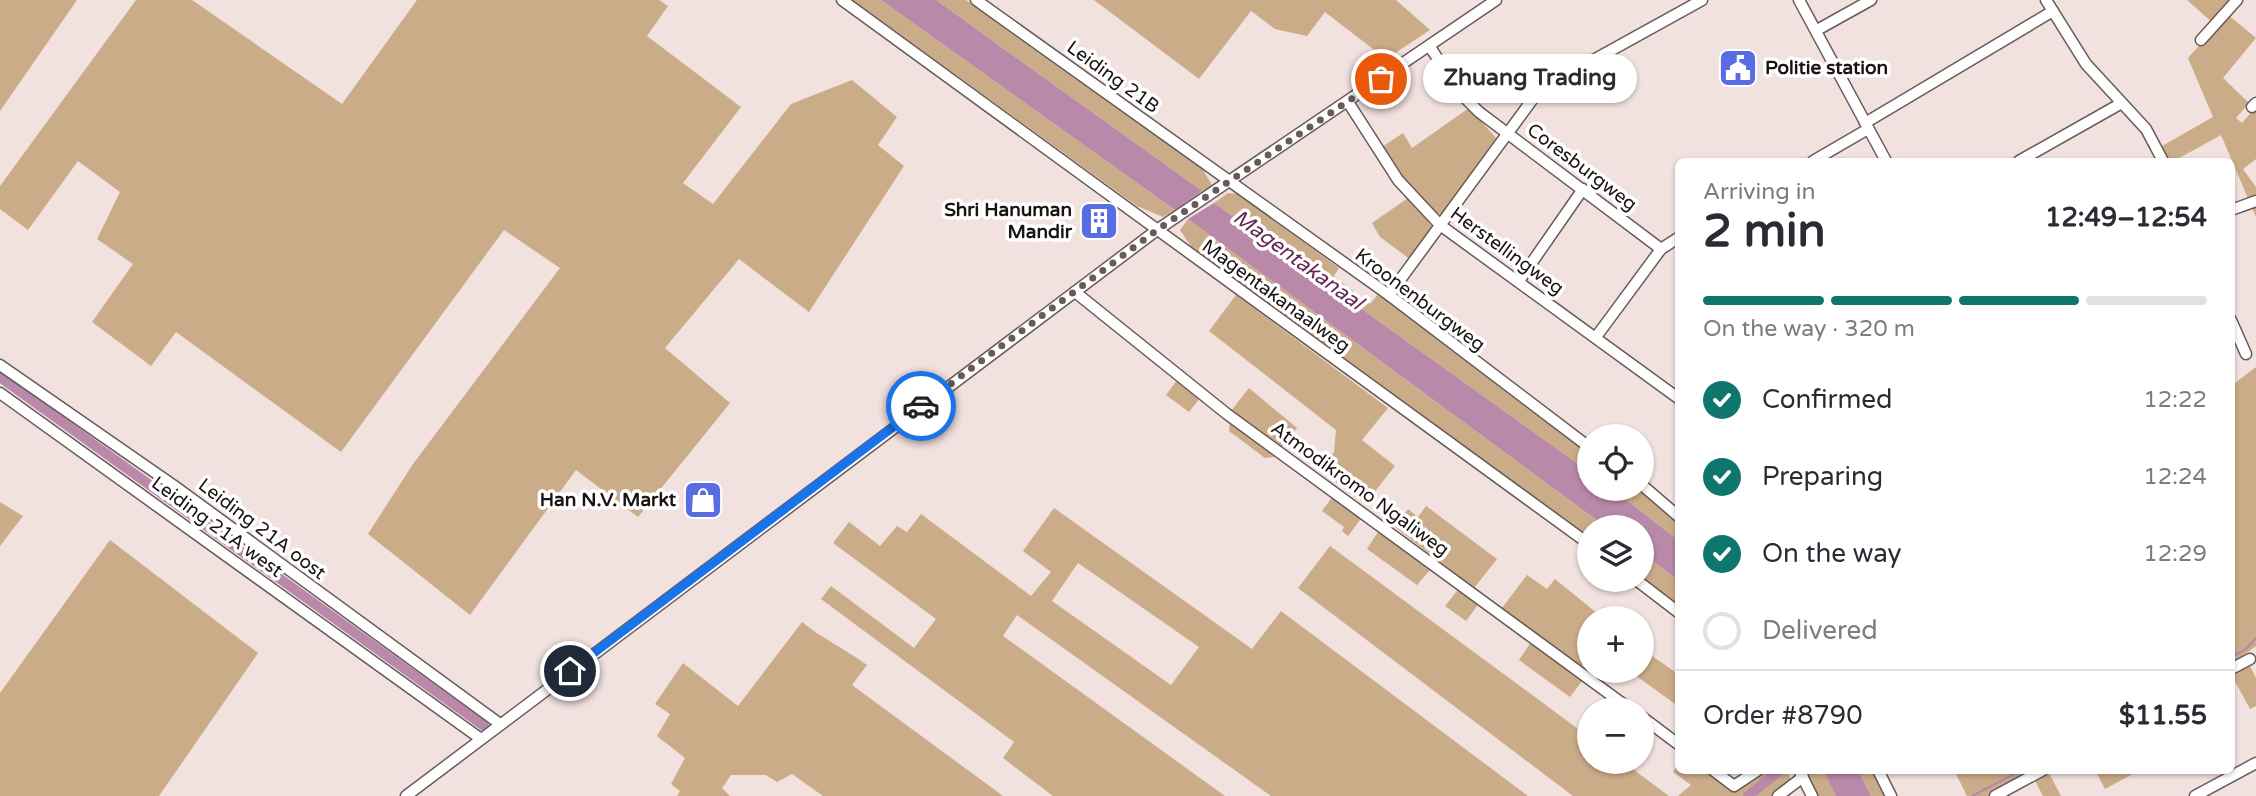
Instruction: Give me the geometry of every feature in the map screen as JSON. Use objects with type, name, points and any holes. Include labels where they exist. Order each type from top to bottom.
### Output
[{"type":"street","name":"Magentakanaalweg","points":[[842,0],[1577,535]]},
{"type":"street","name":"Leiding 21B","points":[[976,0],[1229,182]]},
{"type":"street","points":[[406,796],[1157,230],[1496,0]]},
{"type":"street","points":[[1389,295],[1506,132],[1543,89],[1683,4],[1702,0]]},
{"type":"street","points":[[1799,0],[1884,158]]},
{"type":"street","points":[[1816,30],[1871,0]]},
{"type":"street","points":[[2046,0],[2086,64],[2120,104],[2146,129],[2161,158]]},
{"type":"street","points":[[2201,40],[2237,0]]},
{"type":"street","points":[[1818,158],[2053,11]]},
{"type":"street","name":"Coresburgweg","points":[[1430,47],[1461,94],[1479,112],[1661,249]]},
{"type":"street","name":"Herstellingweg","points":[[1348,102],[1398,180],[1440,225],[1675,396]]},
{"type":"street","points":[[2024,158],[2120,104]]},
{"type":"street","name":"Kroonenburgweg","points":[[1229,182],[1389,295],[1577,438]]},
{"type":"street","points":[[1519,281],[1583,189]]},
{"type":"street","points":[[2235,209],[2256,201]]},
{"type":"street","points":[[1595,337],[1661,249],[1675,240]]},
{"type":"street","name":"Atmodikromo Ngaliweg","points":[[1075,292],[1280,454],[1614,697]]},
{"type":"street","points":[[2235,329],[2246,354]]},
{"type":"street","name":"Leiding 21A oost","points":[[0,365],[173,485],[500,724]]},
{"type":"street","name":"Leiding 21A west","points":[[0,393],[481,739]]},
{"type":"street","points":[[1654,495],[1675,513]]},
{"type":"street","points":[[1652,592],[1675,610]]},
{"type":"street","points":[[2235,667],[2250,659]]},
{"type":"street","points":[[1654,726],[1675,742]]},
{"type":"street","points":[[2195,796],[2256,763]]},
{"type":"street","points":[[1718,774],[1734,786],[1752,774]]},
{"type":"street","points":[[1778,796],[1800,774]]},
{"type":"street","points":[[1801,774],[1812,796]]},
{"type":"street","points":[[1880,774],[1891,796]]},
{"type":"street","points":[[1995,796],[2036,774]]},
{"type":"shaded area","points":[[0,0],[77,0],[0,111]]},
{"type":"shaded area","points":[[136,0],[192,0],[342,104],[417,0],[659,0],[668,6],[647,36],[741,107],[683,183],[713,204],[791,104],[852,80],[897,117],[878,145],[904,166],[809,312],[739,259],[665,348],[730,403],[638,517],[576,470],[470,615],[368,534],[413,464],[560,268],[504,230],[341,452],[176,332],[151,366],[92,322],[133,264],[97,239],[120,192],[78,161],[28,230],[0,209],[0,186]]},
{"type":"shaded area","points":[[852,0],[881,0],[1175,210],[1163,217],[1137,206]]},
{"type":"shaded area","points":[[881,0],[936,0],[1202,191],[1175,210]]},
{"type":"shaded area","points":[[936,0],[966,0],[1202,168],[1212,185],[1202,191]]},
{"type":"shaded area","points":[[1094,0],[1396,0],[1430,30],[1386,59],[1325,12],[1307,36],[1275,29],[1251,11],[1199,79]]},
{"type":"shaded area","points":[[2187,0],[2234,0],[2213,23]]},
{"type":"shaded area","points":[[2227,14],[2256,38],[2223,78],[2249,103],[2236,118],[2242,123],[2256,107],[2256,159],[2243,169],[2256,187],[2256,217],[2235,168],[2235,158],[2231,158],[2221,135],[2179,158],[2167,158],[2162,146],[2213,117],[2188,58]]},
{"type":"shaded area","points":[[1469,108],[1496,138],[1444,213],[1434,215],[1404,182],[1382,147],[1403,133],[1412,148]]},
{"type":"shaded area","points":[[1228,193],[1238,194],[1339,268],[1334,276],[1370,304],[1378,294],[1577,443],[1577,463],[1214,203]]},
{"type":"shaded area","points":[[1408,198],[1432,227],[1411,260],[1380,237],[1372,223]]},
{"type":"shaded area","points":[[1214,203],[1577,463],[1577,501],[1628,501],[1646,515],[1590,515],[1188,219]]},
{"type":"shaded area","points":[[1188,219],[1590,515],[1577,515],[1577,530],[1192,248],[1180,230]]},
{"type":"shaded area","points":[[1236,295],[1388,408],[1362,440],[1395,466],[1365,504],[1320,470],[1334,452],[1336,430],[1209,331]]},
{"type":"shaded area","points":[[2256,367],[2256,646],[2235,662],[2235,383]]},
{"type":"shaded area","points":[[1180,376],[1203,394],[1189,412],[1166,395]]},
{"type":"shaded area","points":[[1249,388],[1297,428],[1274,457],[1265,458],[1229,431],[1231,411]]},
{"type":"shaded area","points":[[1337,491],[1366,512],[1348,536],[1342,531],[1344,527],[1322,511]]},
{"type":"shaded area","points":[[1654,500],[1675,519],[1675,538],[1654,521],[1654,515],[1646,515],[1628,501]]},
{"type":"shaded area","points":[[0,502],[23,516],[0,546]]},
{"type":"shaded area","points":[[1426,506],[1497,559],[1474,588],[1395,527],[1408,509],[1418,517]]},
{"type":"shaded area","points":[[1054,508],[1252,649],[1281,611],[1528,796],[1271,796],[1017,615],[1003,636],[1225,796],[1053,796],[1003,758],[1014,742],[821,599],[831,586],[914,648],[936,619],[833,543],[849,522],[880,546],[897,526],[907,532],[921,514],[1031,596],[1051,572],[1023,551]],"holes":[[[1078,563],[1199,647],[1171,685],[1052,601]]]},
{"type":"shaded area","points":[[1654,521],[1675,538],[1675,578],[1654,562]]},
{"type":"shaded area","points":[[1382,526],[1434,565],[1417,585],[1367,549]]},
{"type":"shaded area","points":[[110,540],[258,653],[159,796],[0,796],[0,693]]},
{"type":"shaded area","points":[[1330,546],[1577,728],[1577,774],[1639,774],[1669,796],[1573,796],[1298,588]]},
{"type":"shaded area","points":[[1654,562],[1675,578],[1675,603],[1654,586]]},
{"type":"shaded area","points":[[1527,575],[1547,589],[1555,579],[1588,606],[1577,606],[1577,664],[1502,608]]},
{"type":"shaded area","points":[[1461,586],[1481,601],[1466,621],[1445,606]]},
{"type":"shaded area","points":[[802,622],[867,665],[852,685],[1003,796],[823,796],[792,774],[777,782],[766,775],[731,775],[722,788],[730,796],[677,796],[680,791],[671,784],[685,758],[657,736],[670,714],[655,704],[683,663],[738,706]]},
{"type":"shaded area","points":[[1533,639],[1577,670],[1577,683],[1581,683],[1570,697],[1519,660]]},
{"type":"shaded area","points":[[1654,657],[1675,672],[1675,704],[1646,683],[1654,683]]},
{"type":"shaded area","points":[[2248,662],[2256,678],[2256,706],[2250,709],[2235,681],[2235,671]]},
{"type":"shaded area","points":[[1676,774],[1717,774],[1734,787],[1747,784],[1759,774],[1789,774],[1790,779],[1772,796],[1678,796],[1691,785]]},
{"type":"shaded area","points":[[1806,774],[1825,774],[1836,796],[1817,796]]},
{"type":"shaded area","points":[[1825,774],[1860,774],[1871,796],[1836,796]]},
{"type":"shaded area","points":[[1860,774],[1876,774],[1886,796],[1871,796]]},
{"type":"shaded area","points":[[1956,774],[2030,774],[1989,796],[1967,796]]},
{"type":"shaded area","points":[[2050,774],[2061,796],[2043,796],[2034,779]]},
{"type":"shaded area","points":[[2097,774],[2133,774],[2105,789]]},
{"type":"waterway","points":[[0,377],[484,726]]},
{"type":"waterway","points":[[2235,655],[2246,649],[2256,638]]},
{"type":"waterway","points":[[1748,796],[1775,774]]},
{"type":"waterway","points":[[1972,796],[2014,774]]},
{"type":"way so far","points":[[921,406],[1157,230],[1381,79]]},
{"type":"place","name":"Politie station","points":[[1738,68]]},
{"type":"place","name":"Zhuang Trading","points":[[1381,79]]},
{"type":"place","name":"Shri Hanuman Mandir","points":[[1099,221]]},
{"type":"place","name":"Han N.V. Markt","points":[[703,500]]},
{"type":"route","points":[[570,671],[921,406]]},
{"type":"water label","name":"Magentakanaal","points":[[1298,260]]}]
